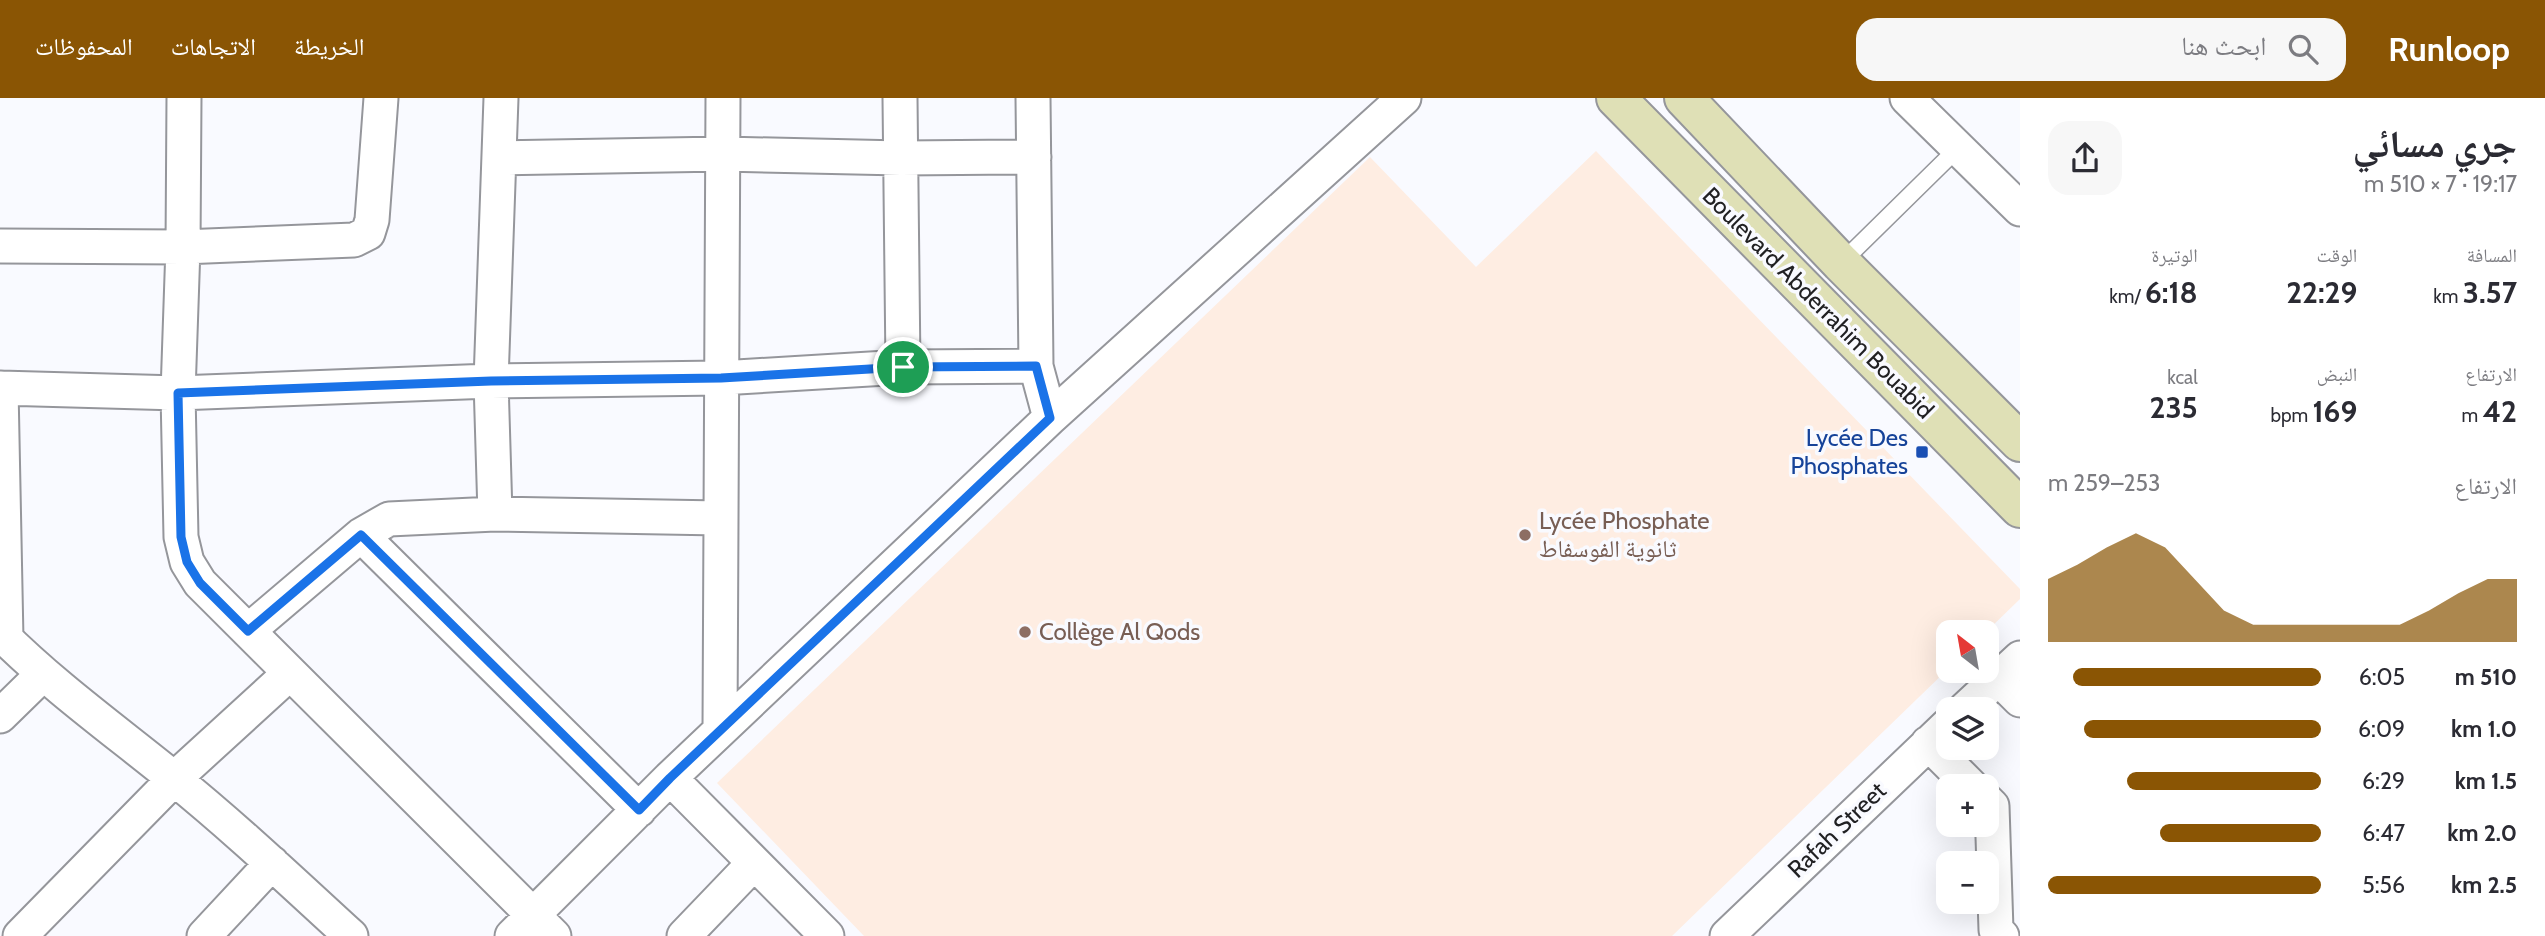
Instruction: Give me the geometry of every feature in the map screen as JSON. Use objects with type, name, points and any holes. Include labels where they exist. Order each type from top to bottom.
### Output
[{"type":"main road","name":"Boulevard Abderrahim Bouabid","points":[[1616,98],[2020,508]]},
{"type":"main road","name":"Boulevard Abderrahim Bouabid","points":[[1684,98],[1841,263],[2020,442]]},
{"type":"street","points":[[184,98],[178,393],[181,537],[187,562],[200,583],[290,673],[533,929],[639,810],[720,730],[1050,418],[1404,98]]},
{"type":"street","points":[[0,246],[183,247],[354,240],[368,233],[372,220],[381,98]]},
{"type":"street","points":[[495,514],[491,381],[501,98]]},
{"type":"street","points":[[720,730],[723,98]]},
{"type":"street","points":[[900,98],[903,367]]},
{"type":"street","points":[[1033,98],[1036,366],[1050,418]]},
{"type":"street","points":[[1907,98],[2020,209]]},
{"type":"street","points":[[499,158],[723,154],[901,158],[1034,157]]},
{"type":"street","points":[[351,936],[272,863],[174,779],[43,674],[3,636],[1,388],[178,393],[491,381],[721,378],[903,367],[1036,366]]},
{"type":"street","points":[[248,631],[361,535],[374,525],[389,519],[495,514],[720,518]]},
{"type":"street","points":[[361,535],[639,810]]},
{"type":"street","points":[[20,936],[174,779],[290,673]]},
{"type":"street","points":[[0,716],[43,674]]},
{"type":"street","points":[[1984,697],[2013,679]]},
{"type":"street","name":"Rafah Street","points":[[1727,936],[1936,736]]},
{"type":"street","points":[[670,778],[827,936]]},
{"type":"street","points":[[1993,837],[1996,934]]},
{"type":"street","points":[[204,936],[272,863]]},
{"type":"street","points":[[684,936],[754,863]]},
{"type":"lane","points":[[1841,263],[1958,149]]},
{"type":"shaded area","name":"Lycée Phosphate ثانوية الفوسفاط","points":[[1596,151],[2020,589],[2020,599],[1998,620],[1936,620],[1936,681],[1672,936],[864,936],[717,783],[1370,157],[1476,267]]},
{"type":"place","name":"Lycée Des Phosphates","points":[[1922,452]]},
{"type":"place","name":"Lycée Phosphate ثانوية الفوسفاط","points":[[1525,535]]},
{"type":"place","name":"Collège Al Qods","points":[[1025,632]]},
{"type":"route","points":[[1036,366],[1050,418],[639,810],[361,535],[248,631],[200,583],[187,562],[181,537],[178,393],[491,381],[721,378],[903,367],[1036,366]]}]
